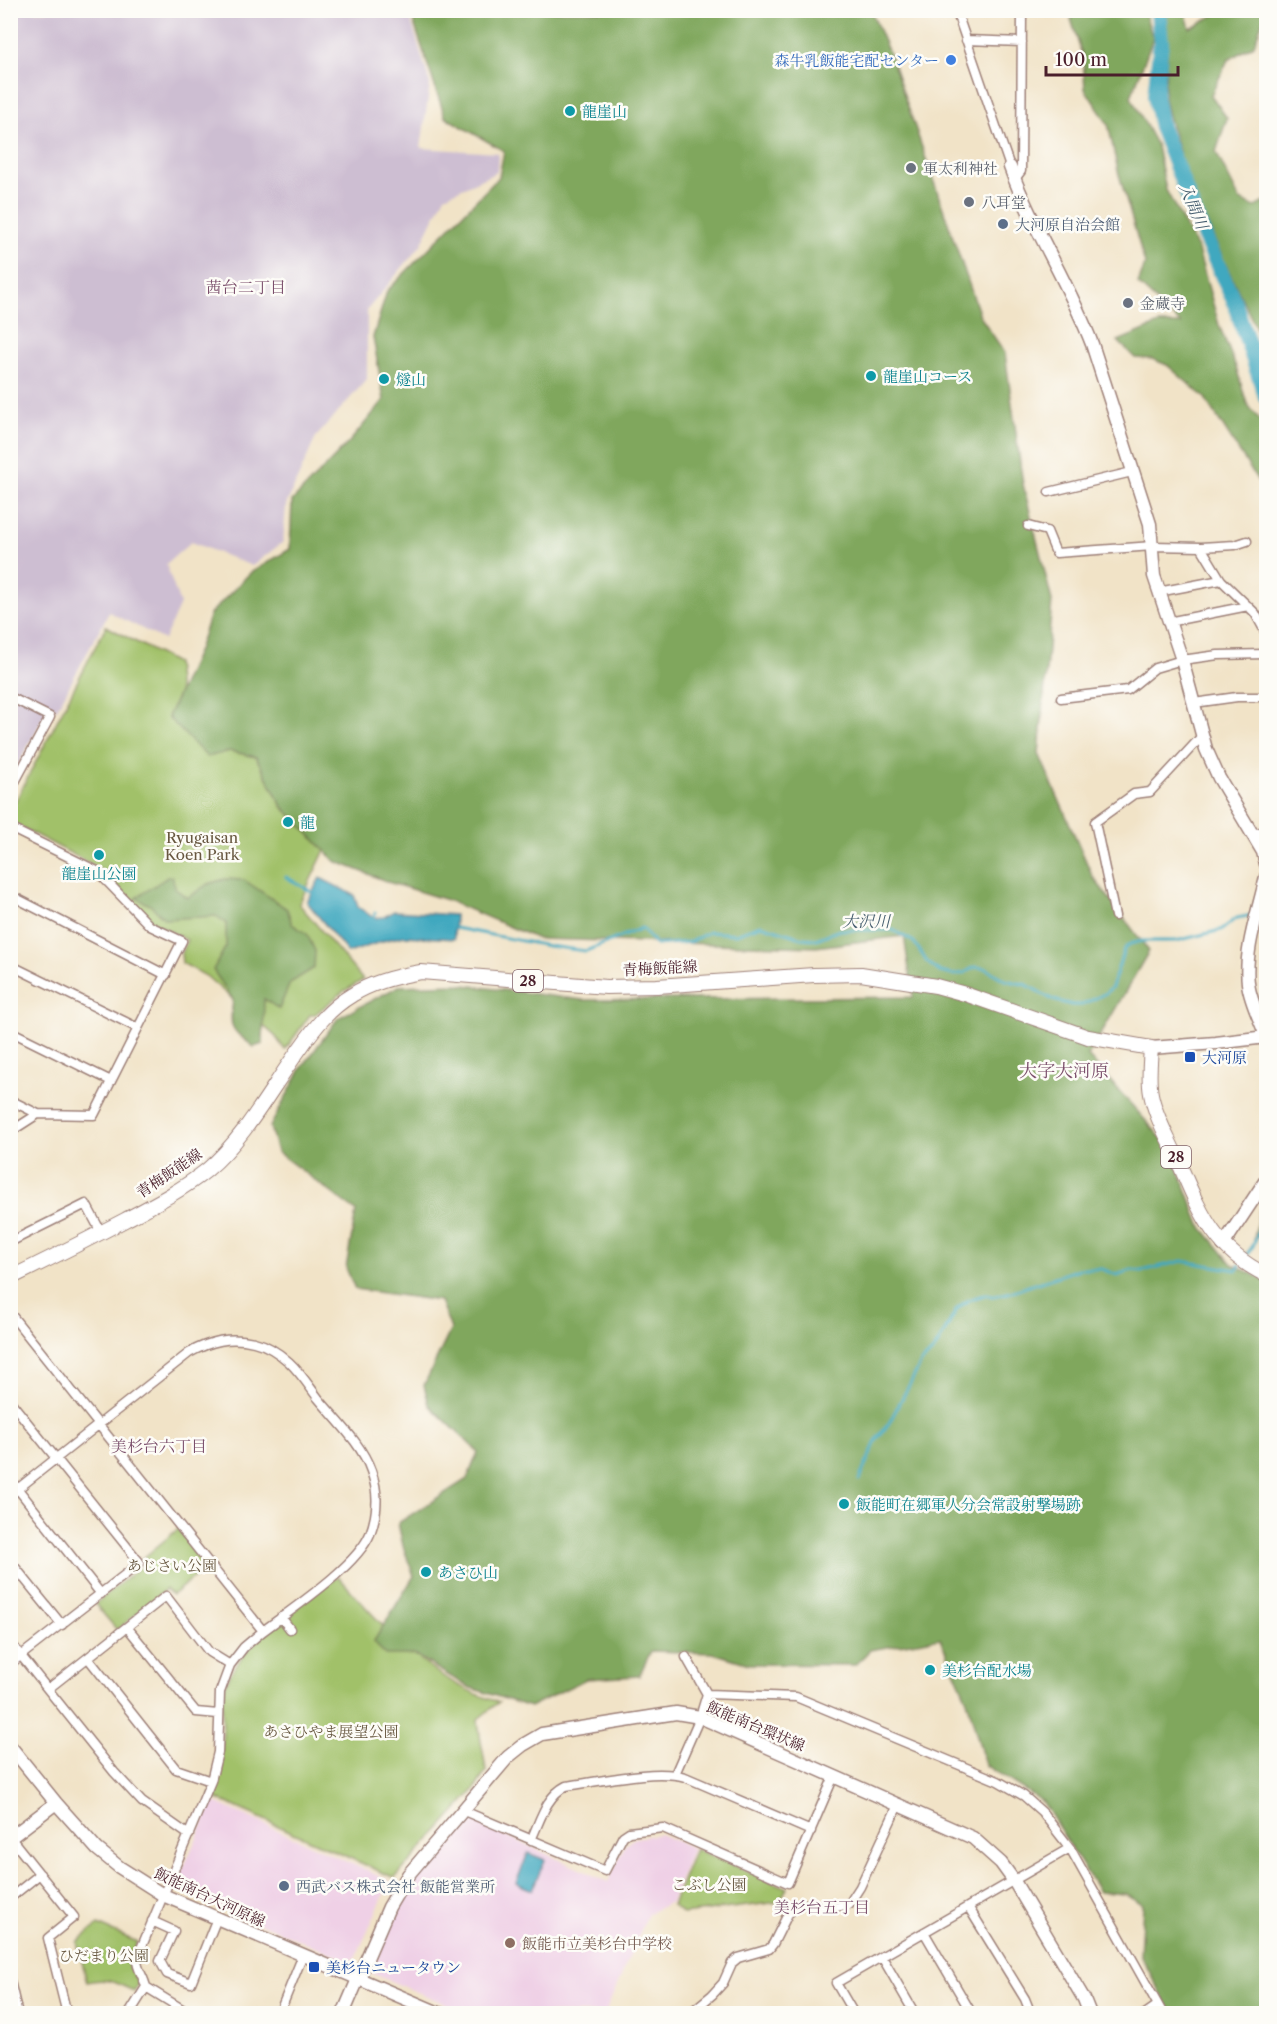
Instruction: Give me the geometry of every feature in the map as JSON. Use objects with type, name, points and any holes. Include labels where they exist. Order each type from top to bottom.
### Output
[{"type":"main road","name":"青梅飯能線","points":[[10,1278],[165,1199],[191,1182],[224,1154],[241,1134],[280,1075],[324,1017],[339,1004],[366,988],[410,974],[432,972],[606,987],[861,974],[936,986],[1088,1037],[1151,1048]]},
{"type":"main road","name":"28","points":[[1151,1048],[1149,1077],[1155,1110],[1204,1219],[1228,1249],[1266,1275]]},
{"type":"street","points":[[956,10],[1014,180],[1083,320],[1150,524],[1154,576],[1182,660],[1206,749],[1219,778],[1263,852],[1266,864]]},
{"type":"street","points":[[1014,180],[1021,171],[1022,10]]},
{"type":"street","points":[[966,40],[1022,42]]},
{"type":"street","points":[[1049,492],[1132,472]]},
{"type":"street","points":[[1028,526],[1047,531],[1056,553],[1152,546],[1235,545],[1247,541]]},
{"type":"street","points":[[1201,547],[1221,580],[1255,613],[1266,633]]},
{"type":"street","points":[[1158,592],[1221,580]]},
{"type":"street","points":[[1168,622],[1248,606]]},
{"type":"street","points":[[1061,698],[1128,690],[1155,668],[1182,660],[1266,654]]},
{"type":"street","points":[[10,697],[50,717],[10,791]]},
{"type":"street","points":[[1194,704],[1237,697],[1266,697]]},
{"type":"street","points":[[1115,916],[1095,822],[1134,794],[1150,792],[1202,736]]},
{"type":"street","points":[[10,828],[97,872],[150,926],[182,941],[94,1114],[38,1114],[10,1100]]},
{"type":"street","points":[[1252,834],[1266,831]]},
{"type":"street","points":[[1151,1048],[1266,1036],[1248,982],[1253,936],[1266,877]]},
{"type":"street","points":[[10,895],[166,975]]},
{"type":"street","points":[[10,965],[138,1028]]},
{"type":"street","points":[[10,1031],[111,1081]]},
{"type":"street","points":[[10,1132],[38,1114]]},
{"type":"street","points":[[1228,1249],[1266,1180]]},
{"type":"street","points":[[10,1242],[86,1204],[101,1232]]},
{"type":"street","points":[[10,1318],[13,1317],[262,1631]]},
{"type":"street","points":[[10,1494],[189,1353],[219,1339],[255,1342],[276,1351],[291,1364],[360,1449],[371,1470],[376,1488],[376,1513],[369,1536],[356,1556],[244,1647],[230,1665],[220,1692],[218,1752],[211,1781],[136,1963],[146,1986],[190,2013]]},
{"type":"street","points":[[10,1401],[140,1563],[10,1664]]},
{"type":"street","points":[[10,1479],[101,1593]]},
{"type":"street","points":[[10,1561],[62,1625]]},
{"type":"street","points":[[48,1689],[166,1596],[209,1652],[230,1665]]},
{"type":"street","points":[[281,1617],[290,1629]]},
{"type":"street","points":[[127,1627],[196,1713],[218,1714]]},
{"type":"street","points":[[10,1642],[114,1772],[142,1802],[189,1835]]},
{"type":"street","points":[[675,1774],[700,1717],[707,1694],[686,1657]]},
{"type":"street","points":[[88,1658],[176,1769],[211,1781]]},
{"type":"street","points":[[707,1694],[796,1697],[978,1772],[1024,1796],[1042,1812],[1070,1848],[1161,2009],[1145,2013]]},
{"type":"street","name":"飯能南台環状線","points":[[343,2013],[397,1893],[418,1862],[508,1757],[542,1734],[676,1713],[700,1717],[973,1838],[1001,1863],[1014,1881],[1090,2013]]},
{"type":"street","name":"飯能南台大河原線","points":[[10,1746],[56,1803],[98,1849],[119,1867],[163,1895],[441,2013]]},
{"type":"street","points":[[531,1840],[549,1799],[566,1786],[657,1774],[675,1774],[811,1831]]},
{"type":"street","points":[[464,1811],[605,1871],[623,1836],[629,1832],[663,1828],[788,1883],[834,1776]]},
{"type":"street","points":[[56,1803],[11,1837],[74,1917],[48,1938],[67,2013]]},
{"type":"street","points":[[689,2013],[723,1983],[732,1963],[738,1958],[769,1949],[788,1914],[798,1905],[836,1907],[849,1904],[860,1887],[898,1805]]},
{"type":"street","points":[[854,2013],[836,1983],[1070,1848]]},
{"type":"street","points":[[10,1898],[40,1874]]},
{"type":"street","points":[[969,1908],[1031,2013]]},
{"type":"street","points":[[152,1921],[174,1930],[160,1961],[167,1974],[191,1983],[217,1918]]},
{"type":"street","points":[[924,1932],[972,2013]]},
{"type":"street","points":[[279,2013],[303,1955]]},
{"type":"street","points":[[882,1957],[915,2013]]},
{"type":"street","points":[[10,1981],[12,1997],[18,2013]]},
{"type":"street","points":[[129,2013],[146,1986]]},
{"type":"shaded area","points":[[11,11],[408,11],[430,84],[421,148],[498,153],[497,172],[445,196],[421,245],[367,310],[367,379],[316,437],[286,505],[283,542],[252,566],[191,542],[166,564],[180,604],[164,640],[109,612],[57,709],[50,705],[11,778]]},
{"type":"shaded area","name":"西武バス株式会社 飯能営業所","points":[[213,1801],[390,1881],[356,1957],[349,1961],[183,1891],[178,1880]]},
{"type":"shaded area","name":"飯能市立美杉台中学校","points":[[466,1817],[608,1882],[625,1845],[635,1838],[660,1834],[693,1848],[671,1902],[648,1914],[605,2013],[468,2013],[371,1973],[412,1880]]},
{"type":"green space","points":[[410,11],[871,11],[892,60],[980,316],[1005,353],[1023,484],[1052,601],[1039,754],[1093,877],[1149,951],[1088,1056],[1171,1149],[1200,1225],[1232,1264],[1266,1281],[1266,2013],[1171,2013],[1140,1954],[1143,1904],[1126,1894],[1099,1892],[1043,1802],[985,1765],[967,1700],[940,1638],[870,1650],[855,1665],[749,1664],[713,1653],[651,1651],[639,1676],[586,1679],[530,1707],[468,1687],[415,1655],[385,1655],[374,1641],[414,1576],[403,1546],[398,1523],[467,1479],[478,1452],[429,1405],[424,1385],[451,1329],[440,1301],[355,1289],[346,1268],[356,1211],[277,1152],[270,1127],[301,1069],[338,1018],[399,986],[456,984],[583,1000],[913,997],[904,936],[816,947],[538,939],[447,900],[391,883],[335,861],[282,806],[256,757],[230,751],[207,757],[168,717],[198,650],[210,614],[250,573],[290,549],[292,501],[351,440],[384,400],[373,337],[387,291],[499,177],[504,151],[445,117]]},
{"type":"green space","points":[[1074,11],[1144,11],[1153,38],[1131,97],[1157,146],[1166,190],[1198,250],[1219,325],[1236,367],[1247,404],[1266,427],[1266,487],[1258,481],[1205,398],[1167,365],[1152,359],[1135,358],[1118,341],[1159,324],[1181,324],[1138,284],[1145,264],[1118,171],[1108,124],[1085,89],[1083,58],[1071,19]]},
{"type":"green space","points":[[1166,11],[1185,11],[1190,28],[1222,11],[1266,11],[1254,45],[1228,60],[1211,95],[1227,118],[1216,152],[1240,200],[1255,207],[1266,201],[1266,349],[1188,181],[1168,116],[1164,99],[1167,52]]},
{"type":"green space","name":"Ryugaisan Koen Park","points":[[106,626],[176,663],[179,692],[168,717],[207,756],[230,751],[256,757],[282,806],[325,850],[299,904],[363,980],[344,991],[314,1015],[310,1015],[285,1050],[275,1036],[206,976],[182,963],[181,953],[187,940],[151,921],[99,868],[11,822],[11,810]]},
{"type":"green space","points":[[169,876],[172,877],[176,889],[187,898],[208,884],[225,879],[244,880],[287,909],[292,924],[307,934],[315,951],[314,968],[290,983],[279,1009],[264,999],[263,1044],[254,1047],[233,1028],[231,1017],[233,1000],[213,970],[226,946],[226,923],[216,916],[165,919],[150,905],[136,898]]},
{"type":"green space","points":[[1259,1211],[1266,1211],[1266,1234],[1254,1239]]},
{"type":"green space","name":"あじさい公園","points":[[178,1529],[208,1566],[172,1595],[166,1589],[117,1630],[95,1604],[145,1563],[142,1559]]},
{"type":"green space","name":"あさひやま展望公園","points":[[338,1576],[391,1633],[430,1667],[474,1693],[499,1702],[478,1719],[486,1771],[475,1789],[395,1878],[211,1796],[223,1736],[222,1707],[228,1679],[238,1662],[269,1629]]},
{"type":"green space","name":"こぶし公園","points":[[695,1849],[787,1888],[779,1902],[683,1914],[672,1905]]},
{"type":"green space","name":"ひだまり公園","points":[[98,1925],[137,1942],[127,1963],[138,1984],[134,1991],[106,1981],[87,1982],[77,1942]]},
{"type":"water","points":[[320,878],[354,895],[358,907],[374,918],[384,917],[394,911],[455,915],[454,939],[405,936],[348,953],[307,902]]},
{"type":"water","points":[[528,1853],[545,1860],[532,1890],[516,1883]]},
{"type":"waterway","name":"入間川","points":[[1158,10],[1161,42],[1155,96],[1161,127],[1198,222],[1234,301],[1266,397]]},
{"type":"waterway","points":[[1256,366],[1262,358],[1259,339],[1266,307]]},
{"type":"waterway","points":[[286,877],[312,892]]},
{"type":"waterway","points":[[374,918],[375,913]]},
{"type":"waterway","name":"大沢川","points":[[455,928],[586,951],[642,928],[656,945],[690,942],[709,932],[736,934],[761,925],[802,938],[816,939],[840,930],[893,930],[914,942],[927,962],[940,972],[953,975],[964,973],[975,967],[985,968],[1005,980],[1027,985],[1053,1000],[1082,1005],[1106,993],[1112,987],[1124,949],[1130,944],[1142,941],[1176,941],[1221,930],[1237,918],[1253,915]]},
{"type":"waterway","points":[[1245,1257],[1253,1246],[1258,1232],[1266,1228]]},
{"type":"waterway","points":[[859,1480],[877,1439],[889,1423],[921,1363],[935,1349],[957,1309],[968,1300],[987,1294],[992,1296],[1008,1293],[1079,1269],[1102,1269],[1117,1275],[1182,1261],[1237,1270],[1240,1265]]},
{"type":"place","name":"森牛乳飯能宅配センター","points":[[951,60]]},
{"type":"place","name":"龍崖山","points":[[570,111]]},
{"type":"place","name":"軍太利神社","points":[[911,168]]},
{"type":"place","name":"八耳堂","points":[[969,202]]},
{"type":"place","name":"大河原自治会館","points":[[1003,224]]},
{"type":"place","name":"金蔵寺","points":[[1128,303]]},
{"type":"place","name":"龍崖山コース","points":[[871,376]]},
{"type":"place","name":"燧山","points":[[384,379]]},
{"type":"place","name":"龍","points":[[288,822]]},
{"type":"place","name":"龍崖山公園","points":[[99,855]]},
{"type":"place","name":"大河原","points":[[1190,1057]]},
{"type":"place","name":"飯能町在郷軍人分会常設射撃場跡","points":[[844,1504]]},
{"type":"place","name":"あさひ山","points":[[426,1572]]},
{"type":"place","name":"美杉台配水場","points":[[930,1670]]},
{"type":"place","name":"西武バス株式会社 飯能営業所","points":[[284,1886]]},
{"type":"place","name":"飯能市立美杉台中学校","points":[[510,1943]]},
{"type":"place","name":"美杉台ニュータウン","points":[[314,1967]]},
{"type":"district","name":"茜台二丁目","points":[[246,287]]},
{"type":"district","name":"大字大河原","points":[[1064,1071]]},
{"type":"district","name":"美杉台六丁目","points":[[159,1446]]},
{"type":"district","name":"美杉台五丁目","points":[[822,1907]]}]
